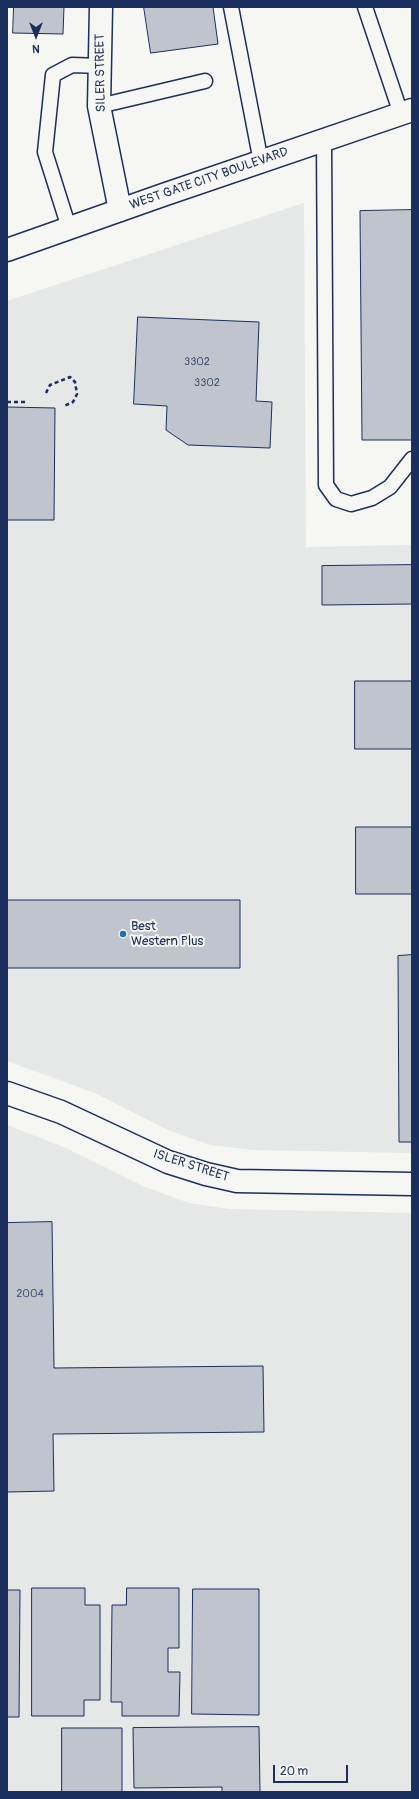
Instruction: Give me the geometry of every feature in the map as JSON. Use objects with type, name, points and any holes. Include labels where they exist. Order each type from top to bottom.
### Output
[{"type":"street","name":"SILER STREET","points":[[101,7],[100,106],[120,210]]},
{"type":"street","name":"WEST GATE CITY BOULEVARD","points":[[7,250],[407,112]]},
{"type":"street","name":"ISLER STREET","points":[[7,1093],[61,1112],[168,1162],[206,1174],[237,1181],[412,1184]]},
{"type":"lane","points":[[231,7],[261,162]]},
{"type":"lane","points":[[365,7],[407,112]]},
{"type":"lane","points":[[68,228],[45,152],[53,75],[72,65],[100,66]]},
{"type":"lane","points":[[100,106],[205,81]]},
{"type":"lane","points":[[324,140],[326,484],[336,499],[350,504],[372,498],[390,487],[409,462]]},
{"type":"path","points":[[46,393],[50,385],[70,377],[75,382],[77,394],[73,402],[64,406]]},
{"type":"path","points":[[7,402],[25,402]]},
{"type":"shaded area","points":[[304,203],[306,547],[412,545],[412,1153],[254,1150],[210,1145],[168,1130],[95,1093],[7,1061],[7,301]]},
{"type":"shaded area","points":[[7,1125],[66,1148],[145,1187],[189,1203],[229,1209],[412,1213],[412,1792],[7,1792]]},
{"type":"building","points":[[14,7],[64,7],[63,34],[13,33]]},
{"type":"building","points":[[144,7],[213,7],[218,44],[151,53]]},
{"type":"building","points":[[412,210],[412,440],[362,440],[360,211]]},
{"type":"building","points":[[138,317],[259,322],[256,401],[272,402],[270,448],[188,445],[166,430],[167,406],[134,404]]},
{"type":"building","points":[[7,407],[55,408],[54,520],[7,520]]},
{"type":"building","points":[[412,565],[412,604],[322,605],[322,566]]},
{"type":"building","points":[[355,681],[412,681],[412,749],[355,749]]},
{"type":"building","points":[[356,827],[412,827],[412,894],[356,894]]},
{"type":"building","name":"Best Western Plus","points":[[7,900],[240,900],[240,968],[7,968]]},
{"type":"building","points":[[412,955],[412,1142],[399,1142],[398,956]]},
{"type":"building","points":[[52,1222],[54,1368],[263,1366],[264,1432],[53,1434],[54,1491],[7,1492],[7,1223]]},
{"type":"building","points":[[32,1588],[85,1588],[85,1605],[100,1605],[100,1700],[84,1700],[84,1716],[32,1716]]},
{"type":"building","points":[[127,1588],[179,1588],[179,1648],[168,1648],[168,1672],[180,1672],[179,1716],[122,1716],[122,1702],[111,1702],[112,1605],[126,1605]]},
{"type":"building","points":[[193,1589],[259,1589],[259,1715],[192,1714]]},
{"type":"building","points":[[7,1590],[20,1590],[19,1717],[7,1717]]},
{"type":"building","points":[[259,1727],[260,1792],[222,1792],[222,1787],[134,1788],[133,1728]]},
{"type":"building","points":[[62,1728],[122,1728],[122,1792],[62,1792]]},
{"type":"place","name":"Best Western Plus","points":[[123,934]]}]
